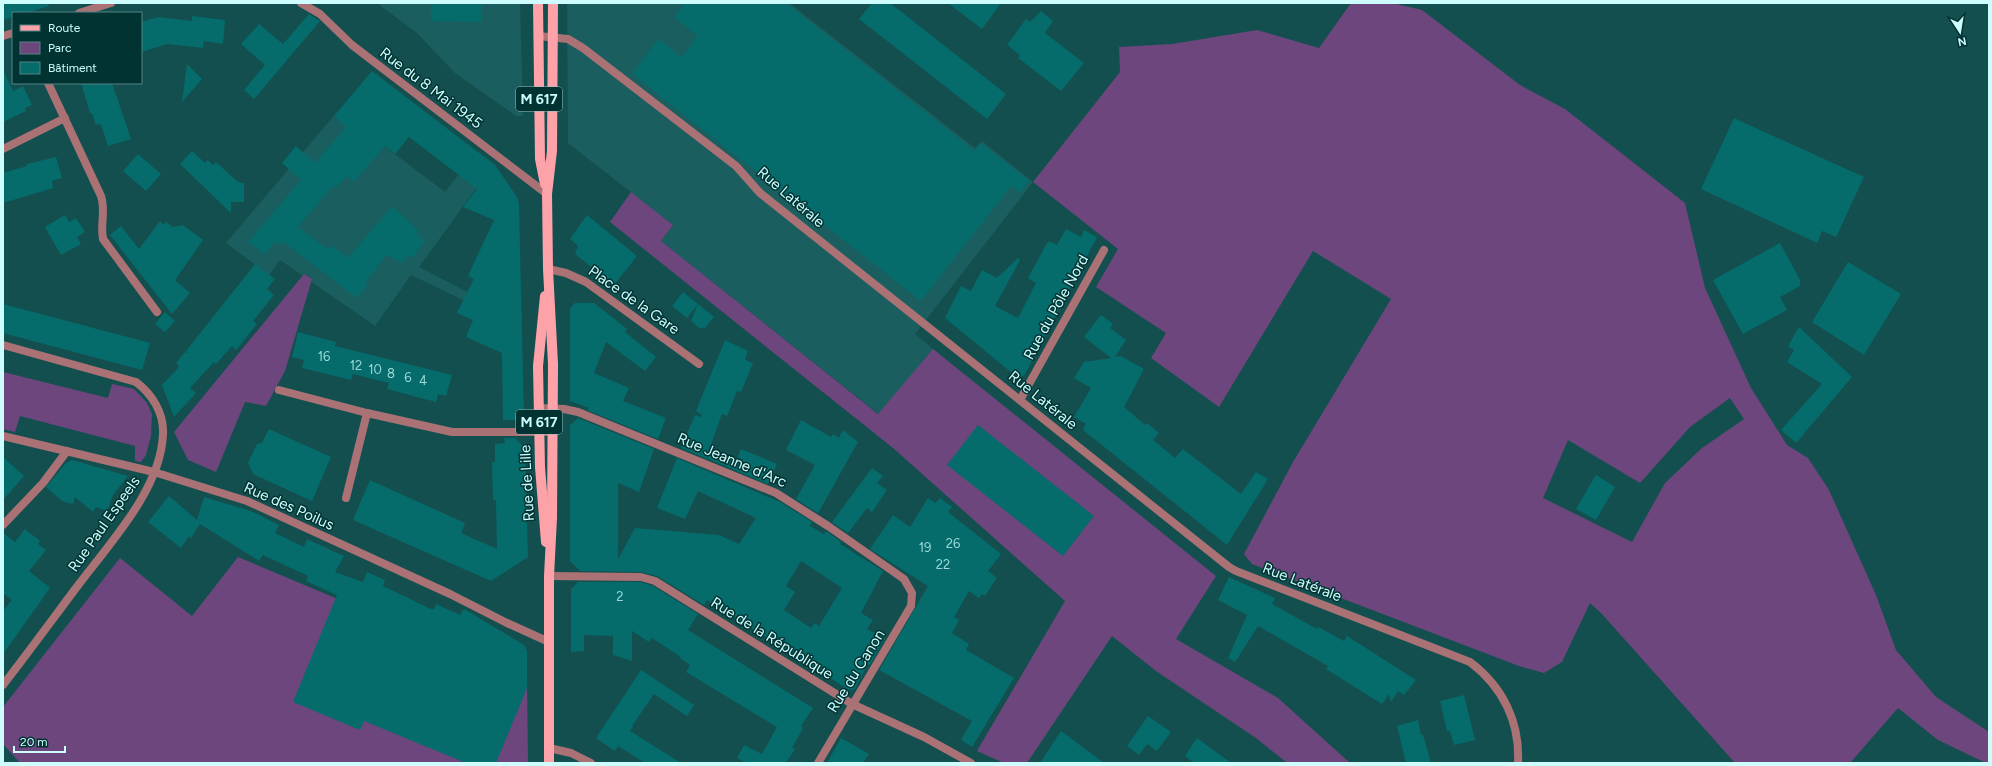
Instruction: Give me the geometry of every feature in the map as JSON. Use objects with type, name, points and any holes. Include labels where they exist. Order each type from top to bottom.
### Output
[{"type":"main road","name":"Rue de Lille","points":[[538,3],[540,159],[547,194]]},
{"type":"main road","name":"Rue de Lille","points":[[549,763],[549,576],[552,518],[553,408],[547,194],[552,150],[554,38],[553,3]]},
{"type":"main road","name":"Rue de Lille","points":[[548,269],[539,353],[539,408],[542,501],[549,576]]},
{"type":"street","points":[[82,12],[111,3]]},
{"type":"street","name":"Rue du 8 Mai 1945","points":[[301,3],[320,14],[352,45],[547,194]]},
{"type":"street","name":"Rue Latérale","points":[[538,36],[568,39],[576,43],[705,142],[739,169],[760,193],[1236,572],[1470,662],[1487,676],[1508,706],[1516,730],[1518,763]]},
{"type":"street","points":[[48,84],[104,203],[103,239],[157,312]]},
{"type":"street","points":[[3,149],[65,118]]},
{"type":"street","name":"Rue du Pôle Nord","points":[[1020,400],[1104,250]]},
{"type":"street","name":"Place de la Gare","points":[[548,269],[566,273],[586,282],[699,364]]},
{"type":"street","name":"Rue Paul Espeels","points":[[3,345],[129,379],[143,388],[156,404],[162,421],[163,440],[154,472],[130,516],[3,685]]},
{"type":"street","points":[[279,390],[367,413],[452,432],[553,432]]},
{"type":"street","name":"Rue Jeanne d'Arc","points":[[539,408],[553,408],[578,412],[590,416],[776,493],[898,574],[909,586],[912,592]]},
{"type":"street","points":[[346,498],[367,413]]},
{"type":"street","name":"Rue des Poilus","points":[[3,436],[154,472],[247,501],[450,594],[507,623],[549,642]]},
{"type":"street","points":[[3,525],[43,483],[67,452]]},
{"type":"street","name":"Rue de la République","points":[[549,576],[649,579],[852,704],[924,737],[971,763]]},
{"type":"street","name":"Rue du Canon","points":[[818,763],[907,614],[913,599],[912,592]]},
{"type":"street","points":[[549,748],[571,753],[591,763]]},
{"type":"shaded area","points":[[377,3],[520,3],[523,116],[516,116],[455,73],[418,34]]},
{"type":"shaded area","points":[[567,3],[789,3],[975,148],[982,141],[1033,182],[915,334],[933,349],[879,414],[661,241],[673,225],[568,143]]},
{"type":"shaded area","points":[[338,111],[445,192],[477,151],[494,164],[419,267],[483,300],[522,312],[522,323],[480,308],[411,275],[375,326],[280,260],[269,275],[226,243]]},
{"type":"green space","points":[[1351,3],[1392,3],[1422,10],[1520,85],[1565,109],[1685,203],[1705,288],[1751,388],[1787,445],[1808,458],[1829,490],[1876,595],[1896,650],[1936,697],[1989,732],[1989,763],[1986,763],[1938,740],[1898,708],[1850,763],[1735,763],[1601,613],[1590,603],[1562,662],[1544,673],[1519,666],[1252,564],[1244,554],[1293,462],[1391,299],[1313,251],[1219,407],[1151,358],[1166,333],[1096,287],[1118,249],[1033,182],[1120,72],[1119,47],[1172,44],[1257,30],[1319,48]],"holes":[[[1730,398],[1744,419],[1702,448],[1665,483],[1632,542],[1543,498],[1568,440],[1640,483],[1690,427]]]},
{"type":"green space","points":[[631,192],[673,225],[661,241],[878,414],[933,349],[1216,576],[1176,639],[1278,698],[1350,763],[1287,763],[1256,738],[1156,671],[1112,636],[1027,763],[1004,763],[977,751],[1065,601],[893,448],[610,222]]},
{"type":"green space","points":[[304,274],[312,279],[285,371],[266,406],[245,402],[216,472],[188,460],[174,432]]},
{"type":"green space","points":[[3,372],[108,398],[112,384],[134,389],[147,403],[152,414],[151,436],[146,455],[141,462],[135,461],[135,446],[20,416],[15,432],[3,429]]},
{"type":"green space","points":[[238,557],[527,679],[528,763],[20,763],[3,744],[3,707],[120,558],[192,616]]},
{"type":"building","points":[[3,3],[48,3],[49,6],[30,12],[12,12],[12,17],[3,20]]},
{"type":"building","points":[[431,3],[482,3],[482,22],[431,21]]},
{"type":"building","points":[[685,3],[786,3],[975,151],[981,143],[1029,181],[1020,193],[1011,186],[921,301],[632,74],[658,39],[682,57],[698,36],[674,17]]},
{"type":"building","points":[[872,3],[890,3],[1006,94],[987,119],[859,19]]},
{"type":"building","points":[[948,3],[1001,3],[982,29]]},
{"type":"building","points":[[1041,11],[1053,21],[1045,33],[1084,63],[1061,91],[1018,58],[1020,55],[1007,45],[1026,19],[1030,22]]},
{"type":"building","points":[[309,14],[320,21],[254,99],[244,90],[265,65],[241,44],[259,24],[283,44]]},
{"type":"building","points":[[192,16],[225,20],[223,44],[204,41],[203,48],[167,44],[142,52],[142,22],[158,17],[192,21]]},
{"type":"building","points":[[187,64],[202,79],[182,102]]},
{"type":"building","points":[[3,70],[13,91],[23,86],[32,105],[25,108],[26,111],[3,122]]},
{"type":"building","points":[[372,71],[495,165],[517,197],[519,205],[524,420],[503,420],[502,353],[466,337],[473,320],[457,313],[474,279],[468,276],[494,220],[463,207],[477,189],[409,137],[395,154],[385,146],[354,182],[347,176],[336,188],[333,186],[298,227],[328,249],[331,245],[348,258],[392,206],[419,231],[417,235],[425,241],[412,258],[408,255],[402,263],[386,255],[366,282],[368,284],[357,298],[282,241],[279,246],[274,242],[265,254],[248,242],[301,180],[282,163],[296,146],[315,163],[346,127],[334,116]]},
{"type":"building","points":[[81,84],[112,84],[131,139],[108,146],[101,124],[96,125],[92,113],[90,113]]},
{"type":"building","points":[[1734,118],[1864,177],[1836,237],[1822,231],[1817,243],[1701,189]]},
{"type":"building","points":[[192,151],[205,163],[208,160],[213,165],[216,162],[238,182],[244,183],[244,202],[231,202],[231,213],[180,164]]},
{"type":"building","points":[[138,154],[161,174],[146,191],[123,171]]},
{"type":"building","points":[[56,157],[62,178],[52,181],[53,188],[3,203],[3,173],[27,166],[27,164]]},
{"type":"building","points":[[65,215],[69,222],[76,218],[85,232],[77,237],[81,244],[61,255],[45,227]]},
{"type":"building","points":[[587,215],[637,256],[614,285],[575,254],[578,246],[570,239]]},
{"type":"building","points":[[160,221],[164,225],[166,222],[173,227],[183,225],[203,240],[175,280],[190,293],[172,314],[110,235],[121,226],[139,249]]},
{"type":"building","points":[[1066,229],[1081,237],[1084,230],[1097,237],[1024,376],[1017,377],[945,318],[961,286],[971,291],[982,270],[997,278],[1018,258],[1020,260],[995,306],[1018,318],[1036,283],[1028,278],[1049,241],[1057,245]]},
{"type":"building","points":[[1780,243],[1800,280],[1800,286],[1780,297],[1787,310],[1743,334],[1713,280]]},
{"type":"building","points":[[1848,262],[1901,294],[1864,355],[1812,322]]},
{"type":"building","points":[[255,264],[275,279],[267,289],[274,295],[253,321],[257,324],[236,350],[232,346],[216,364],[214,362],[190,388],[196,393],[174,417],[162,385],[179,367],[176,363],[185,352],[189,353],[186,351]]},
{"type":"building","points":[[683,292],[698,304],[687,318],[672,306]]},
{"type":"building","points":[[575,303],[594,303],[627,329],[625,332],[656,357],[645,371],[606,342],[594,373],[629,388],[623,401],[666,418],[658,439],[587,410],[589,408],[570,401],[570,309]]},
{"type":"building","points":[[3,304],[150,343],[142,370],[3,333]]},
{"type":"building","points":[[698,304],[714,317],[705,328],[699,328],[691,321]]},
{"type":"building","points":[[165,312],[175,321],[165,332],[155,324]]},
{"type":"building","points":[[1101,315],[1113,324],[1110,328],[1126,340],[1115,357],[1121,356],[1144,369],[1124,407],[1145,425],[1147,423],[1159,433],[1153,440],[1175,458],[1183,449],[1241,494],[1256,472],[1268,479],[1227,545],[1083,430],[1086,424],[1074,417],[1091,388],[1074,378],[1084,362],[1111,358],[1084,337]]},
{"type":"building","points":[[1799,327],[1852,377],[1796,443],[1781,430],[1822,384],[1787,362],[1794,350],[1788,346]]},
{"type":"building","points":[[298,332],[336,342],[335,346],[452,375],[446,396],[438,394],[436,402],[387,389],[389,383],[353,374],[351,380],[302,368],[304,360],[292,357]]},
{"type":"building","points":[[725,340],[748,351],[745,360],[753,363],[741,392],[737,391],[727,416],[722,414],[709,450],[736,461],[741,449],[777,464],[768,484],[681,448],[695,415],[701,417],[702,415],[696,411]]},
{"type":"building","points":[[578,418],[654,449],[639,492],[618,483],[618,559],[635,528],[719,535],[739,544],[756,518],[698,491],[685,519],[657,508],[677,458],[780,502],[812,522],[810,526],[824,534],[826,531],[841,542],[840,544],[883,571],[861,613],[873,620],[867,629],[885,638],[870,665],[868,664],[855,689],[849,690],[707,600],[704,605],[657,576],[641,572],[580,571],[570,561],[570,425]],"holes":[[[801,561],[842,588],[819,626],[815,623],[811,628],[784,610],[795,592],[786,586]]]},
{"type":"building","points":[[801,420],[831,437],[833,434],[839,438],[843,430],[858,442],[818,513],[796,499],[815,465],[786,450]]},
{"type":"building","points":[[978,425],[1094,516],[1063,556],[947,465]]},
{"type":"building","points":[[269,429],[331,457],[312,501],[253,474],[248,463],[257,444],[262,443]]},
{"type":"building","points":[[504,438],[515,438],[525,448],[528,557],[491,581],[353,520],[370,480],[465,523],[461,533],[497,549],[496,500],[493,500],[492,462],[495,462],[495,444],[505,443]]},
{"type":"building","points":[[3,457],[24,476],[3,500]]},
{"type":"building","points":[[72,460],[128,476],[113,495],[107,511],[96,507],[93,512],[75,497],[73,504],[62,501],[46,487],[66,463]]},
{"type":"building","points":[[872,468],[883,476],[877,483],[887,490],[872,512],[867,508],[848,533],[832,522]]},
{"type":"building","points":[[1596,475],[1615,487],[1596,520],[1576,509]]},
{"type":"building","points":[[169,496],[197,520],[204,497],[251,511],[279,525],[275,533],[304,547],[307,539],[344,556],[335,572],[363,582],[367,572],[385,580],[383,586],[431,609],[434,609],[436,604],[460,615],[464,609],[524,645],[527,651],[527,688],[496,763],[466,763],[364,721],[360,730],[293,702],[337,595],[306,581],[308,576],[263,555],[259,561],[200,524],[191,538],[189,536],[181,548],[148,522]]},
{"type":"building","points":[[928,498],[935,503],[940,498],[952,507],[948,512],[1001,554],[988,571],[997,578],[985,596],[982,594],[979,598],[969,591],[954,617],[959,620],[952,633],[969,644],[966,650],[1014,678],[972,747],[961,740],[972,721],[879,670],[928,586],[870,549],[893,515],[910,527]]},
{"type":"building","points":[[25,529],[40,541],[38,544],[46,550],[29,571],[50,588],[3,654],[3,611],[12,600],[3,593],[3,533],[15,542]]},
{"type":"building","points":[[1229,577],[1275,598],[1272,604],[1317,629],[1318,627],[1344,641],[1347,636],[1416,680],[1404,695],[1398,691],[1391,702],[1389,694],[1382,704],[1326,669],[1328,666],[1258,626],[1235,662],[1228,658],[1247,615],[1218,600]]},
{"type":"building","points":[[578,582],[640,582],[653,586],[698,614],[688,630],[813,708],[801,726],[803,728],[792,748],[795,749],[786,763],[746,763],[737,758],[744,745],[762,754],[777,727],[686,672],[690,665],[680,658],[681,657],[652,638],[649,642],[632,631],[632,661],[613,655],[613,636],[584,635],[584,651],[571,652],[571,589]]},
{"type":"building","points":[[641,670],[694,705],[687,716],[654,694],[630,731],[681,763],[645,763],[618,746],[615,751],[596,738]]},
{"type":"building","points":[[1464,695],[1475,740],[1454,745],[1450,731],[1447,731],[1440,701]]},
{"type":"building","points":[[1148,716],[1171,732],[1157,751],[1147,744],[1139,755],[1127,746]]},
{"type":"building","points":[[1418,720],[1421,735],[1423,735],[1431,763],[1406,763],[1397,726]]},
{"type":"building","points":[[1061,731],[1104,763],[1040,763]]},
{"type":"building","points":[[841,738],[869,754],[863,763],[827,763]]},
{"type":"building","points":[[1197,738],[1231,763],[1194,763],[1185,756]]}]
